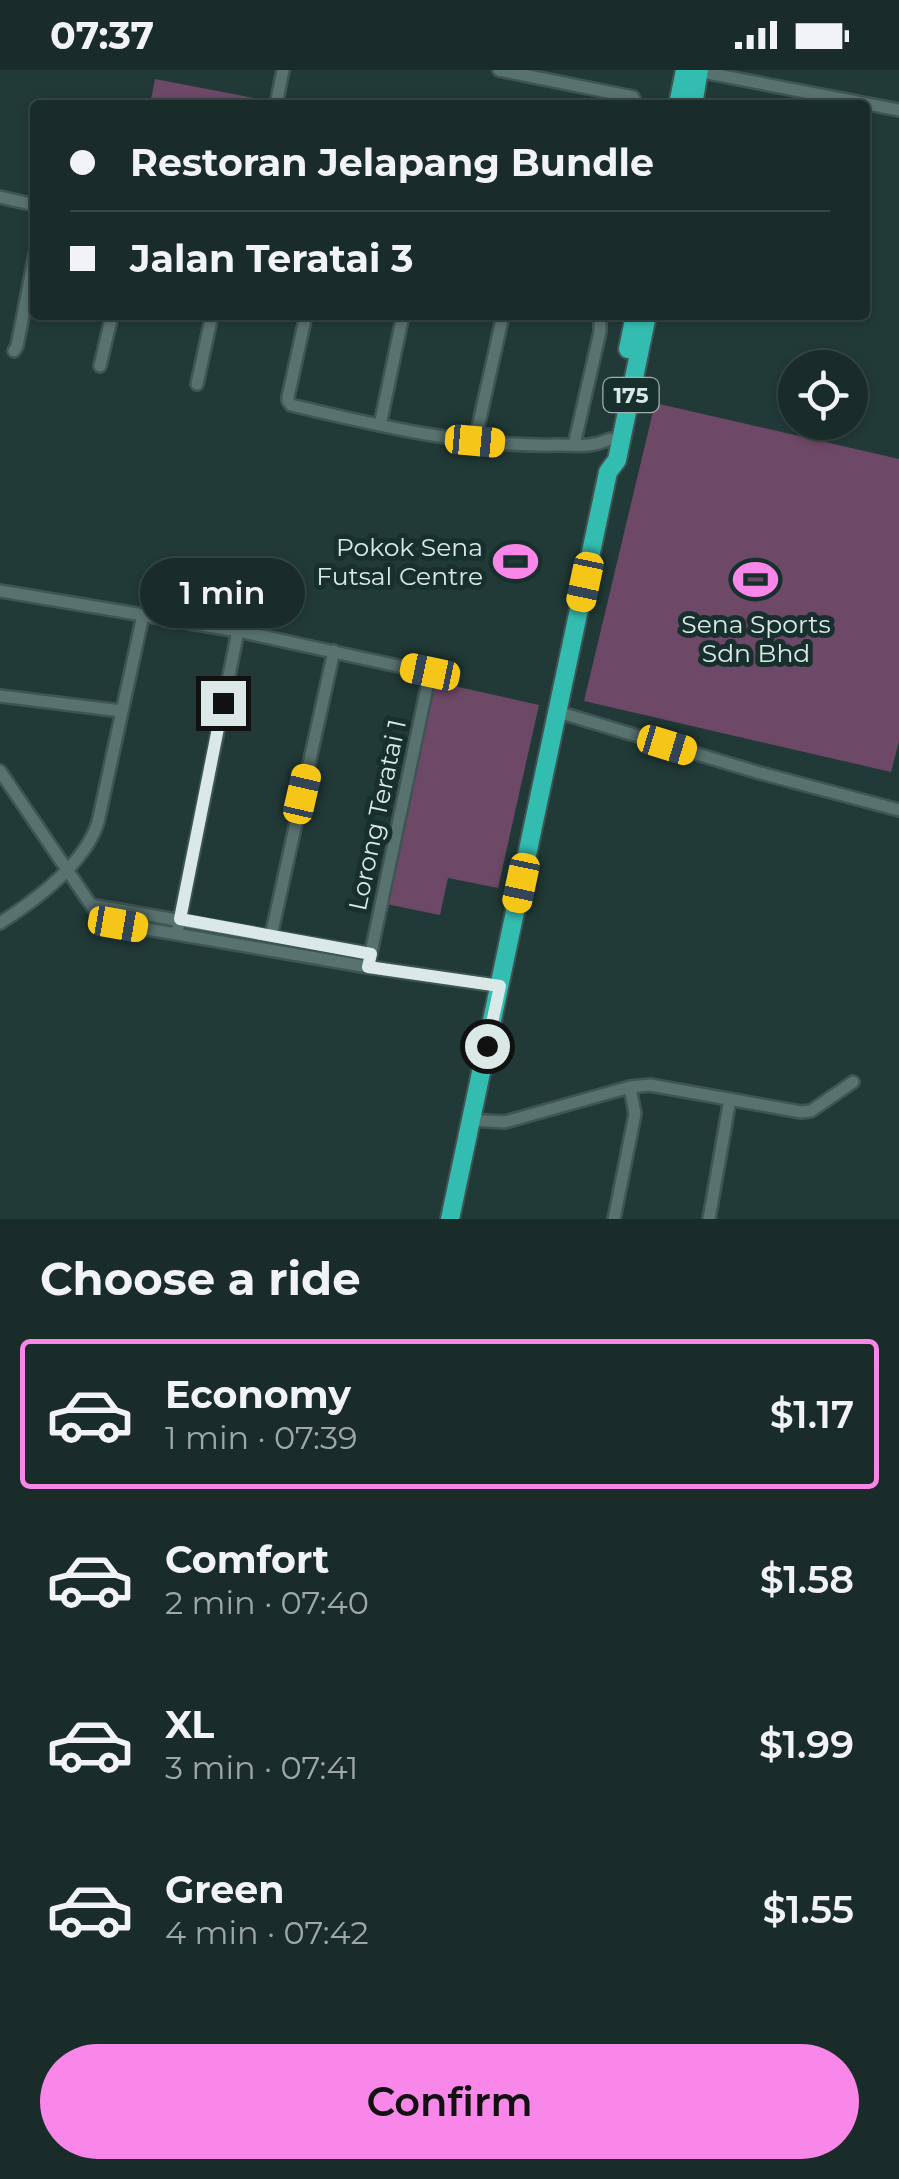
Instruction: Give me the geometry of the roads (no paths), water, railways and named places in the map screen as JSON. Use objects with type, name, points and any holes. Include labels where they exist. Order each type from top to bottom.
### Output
[{"type":"highway","points":[[680,100],[694,71]]},
{"type":"highway","points":[[693,100],[694,71]]},
{"type":"highway","name":"175","points":[[450,1219],[558,712],[605,453],[634,320]]},
{"type":"highway","name":"175","points":[[605,453],[617,460],[646,320]]},
{"type":"street","points":[[277,100],[284,70]]},
{"type":"street","points":[[499,70],[634,100]]},
{"type":"street","points":[[694,71],[730,74],[852,100]]},
{"type":"street","points":[[870,104],[899,110]]},
{"type":"street","points":[[0,197],[30,203]]},
{"type":"street","points":[[14,351],[30,280]]},
{"type":"street","points":[[100,366],[111,320]]},
{"type":"street","points":[[197,384],[211,320]]},
{"type":"street","points":[[305,320],[289,404],[433,436],[522,446],[574,445],[605,453]]},
{"type":"street","points":[[380,425],[402,320]]},
{"type":"street","points":[[475,441],[502,320]]},
{"type":"street","points":[[574,445],[600,324]]},
{"type":"street","points":[[0,591],[334,651],[271,936]]},
{"type":"street","points":[[0,923],[67,870],[84,852],[95,832],[144,615]]},
{"type":"street","points":[[176,934],[238,631]]},
{"type":"street","name":"Lorong Teratai 1","points":[[334,651],[430,672],[370,960]]},
{"type":"street","points":[[0,696],[121,711]]},
{"type":"street","points":[[558,712],[899,810]]},
{"type":"street","points":[[0,771],[6,794],[100,915],[118,924],[176,934],[370,960]]},
{"type":"street","points":[[91,905],[271,936],[500,986]]},
{"type":"street","points":[[471,1120],[505,1122],[630,1086],[650,1084],[801,1112],[811,1111],[853,1082]]},
{"type":"street","points":[[614,1219],[636,1114],[630,1086]]},
{"type":"street","points":[[709,1219],[730,1100]]},
{"type":"place","name":"Pokok Sena Futsal Centre","points":[[516,561]]},
{"type":"place","name":"Sena Sports Sdn Bhd","points":[[756,580]]}]
